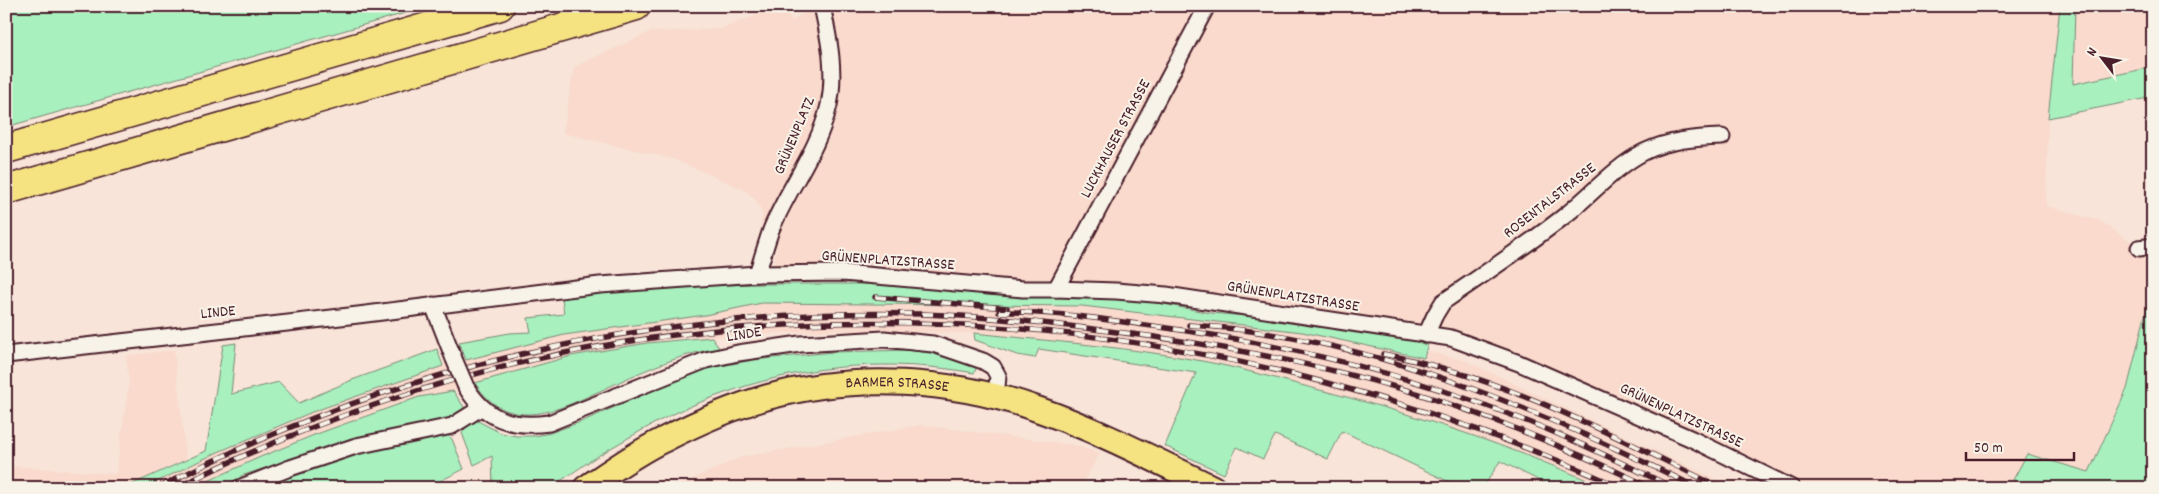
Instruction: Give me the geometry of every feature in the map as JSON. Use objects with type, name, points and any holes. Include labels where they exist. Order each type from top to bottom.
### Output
[{"type":"highway","points":[[6,150],[500,6]]},
{"type":"highway","points":[[6,190],[636,6]]},
{"type":"main road","name":"BARMER STRASSE","points":[[586,488],[661,440],[705,420],[768,397],[810,389],[871,383],[940,386],[996,397],[1037,409],[1101,434],[1213,488]]},
{"type":"street","name":"GRÜNENPLATZ","points":[[757,274],[771,230],[816,139],[829,105],[832,78],[830,43],[822,6]]},
{"type":"street","name":"LUCKHAUSER STRASSE","points":[[1056,289],[1207,6]]},
{"type":"street","name":"ROSENTALSTRASSE","points":[[1426,335],[1443,302],[1545,232],[1586,199],[1625,163],[1646,151],[1688,138],[1722,137]]},
{"type":"street","name":"GRÜNENPLATZSTRASSE","points":[[757,274],[843,273],[1023,289],[1056,289],[1166,296],[1451,338],[1519,363],[1692,439],[1792,488]]},
{"type":"street","name":"LINDE","points":[[6,355],[600,285],[757,274]]},
{"type":"street","name":"LINDE","points":[[433,305],[466,387],[481,408],[494,417],[511,423],[528,425],[549,423],[706,360],[738,353],[800,344],[884,339],[938,345],[983,361],[993,368],[998,376],[996,397]]},
{"type":"street","points":[[239,488],[290,468],[356,446],[452,426],[481,408]]},
{"type":"shaded area","points":[[782,6],[792,21],[814,6],[2060,6],[2048,117],[2046,206],[2100,221],[2137,246],[2147,255],[2144,260],[2153,266],[2153,283],[2127,389],[2089,472],[2027,454],[2013,480],[2027,488],[1805,488],[1720,445],[1389,323],[773,267],[779,236],[761,223],[763,216],[761,209],[755,199],[743,189],[673,159],[563,133],[574,67],[650,32],[720,29]]},
{"type":"shaded area","points":[[2075,6],[2153,6],[2153,67],[2073,84]]},
{"type":"shaded area","points":[[762,303],[1082,307],[1302,332],[1424,358],[1426,351],[1466,361],[1734,488],[1605,488],[1546,462],[1388,407],[1203,361],[1134,350],[974,333],[831,330],[683,339],[571,356],[453,391],[419,397],[314,435],[193,488],[144,488],[218,452],[312,412],[443,366],[564,335],[705,315]]},
{"type":"shaded area","points":[[174,350],[186,459],[124,488],[6,488],[6,466],[116,474],[129,382],[126,356]]},
{"type":"shaded area","points":[[921,425],[1074,445],[1100,453],[1084,480],[1082,488],[672,488],[742,457]]},
{"type":"green space","points":[[6,6],[430,6],[6,127]]},
{"type":"green space","points":[[2060,6],[2075,6],[2073,84],[2153,67],[2153,97],[2048,118]]},
{"type":"green space","points":[[2153,283],[2153,488],[2027,488],[2013,480],[2027,454],[2089,472],[2127,389]]},
{"type":"green space","points":[[762,284],[897,284],[991,295],[1071,295],[1158,303],[1211,313],[1304,321],[1362,333],[1428,343],[1424,358],[1302,332],[1082,306],[762,303],[705,315],[564,335],[466,360],[459,342],[510,333],[531,332],[528,318],[564,314],[562,298],[654,287]]},
{"type":"green space","points":[[974,333],[1145,352],[1245,370],[1426,420],[1534,458],[1605,488],[1554,488],[1500,461],[1483,488],[1462,488],[1342,431],[1328,459],[1275,435],[1263,459],[1237,447],[1224,474],[1165,446],[1196,373],[1039,349],[1035,358],[1017,355],[975,340]]},
{"type":"green space","points":[[712,337],[719,348],[666,362],[578,401],[541,413],[523,414],[506,410],[490,400],[475,383],[571,356],[647,343]]},
{"type":"green space","points":[[236,343],[231,394],[279,382],[299,403],[352,380],[437,349],[443,366],[312,412],[218,452],[144,488],[124,488],[206,451],[223,345]]},
{"type":"green space","points":[[908,350],[938,354],[977,367],[974,373],[933,367],[852,366],[772,379],[695,404],[657,422],[546,488],[493,488],[492,456],[474,465],[462,433],[470,422],[476,420],[501,433],[516,436],[535,436],[550,433],[583,421],[681,378],[710,368],[753,360],[833,352]]},
{"type":"green space","points":[[453,391],[464,407],[463,412],[457,418],[337,444],[241,476],[232,485],[227,487],[213,489],[193,488],[314,435],[419,397]]},
{"type":"green space","points":[[447,434],[452,439],[464,469],[426,488],[258,488],[338,459],[398,442]]},
{"type":"railway","points":[[875,297],[1007,308]]},
{"type":"railway","points":[[999,312],[1076,316],[1197,332],[1328,358],[1371,369],[1456,395],[1543,428],[1674,488]]},
{"type":"railway","points":[[158,488],[248,445],[340,408],[434,377],[530,352],[626,334],[724,321],[823,314],[923,314],[1016,320],[1146,336],[1259,354],[1369,380],[1438,400],[1500,422],[1561,447],[1652,488]]},
{"type":"railway","points":[[177,488],[256,450],[365,408],[545,357],[701,332],[858,323],[1015,328],[1170,348],[1324,382],[1475,429],[1622,488]]},
{"type":"railway","points":[[1189,325],[1256,332],[1322,344],[1387,360],[1451,381],[1514,405],[1576,431],[1698,488]]},
{"type":"railway","points":[[1383,354],[1428,364],[1514,392],[1598,428],[1721,488]]}]
